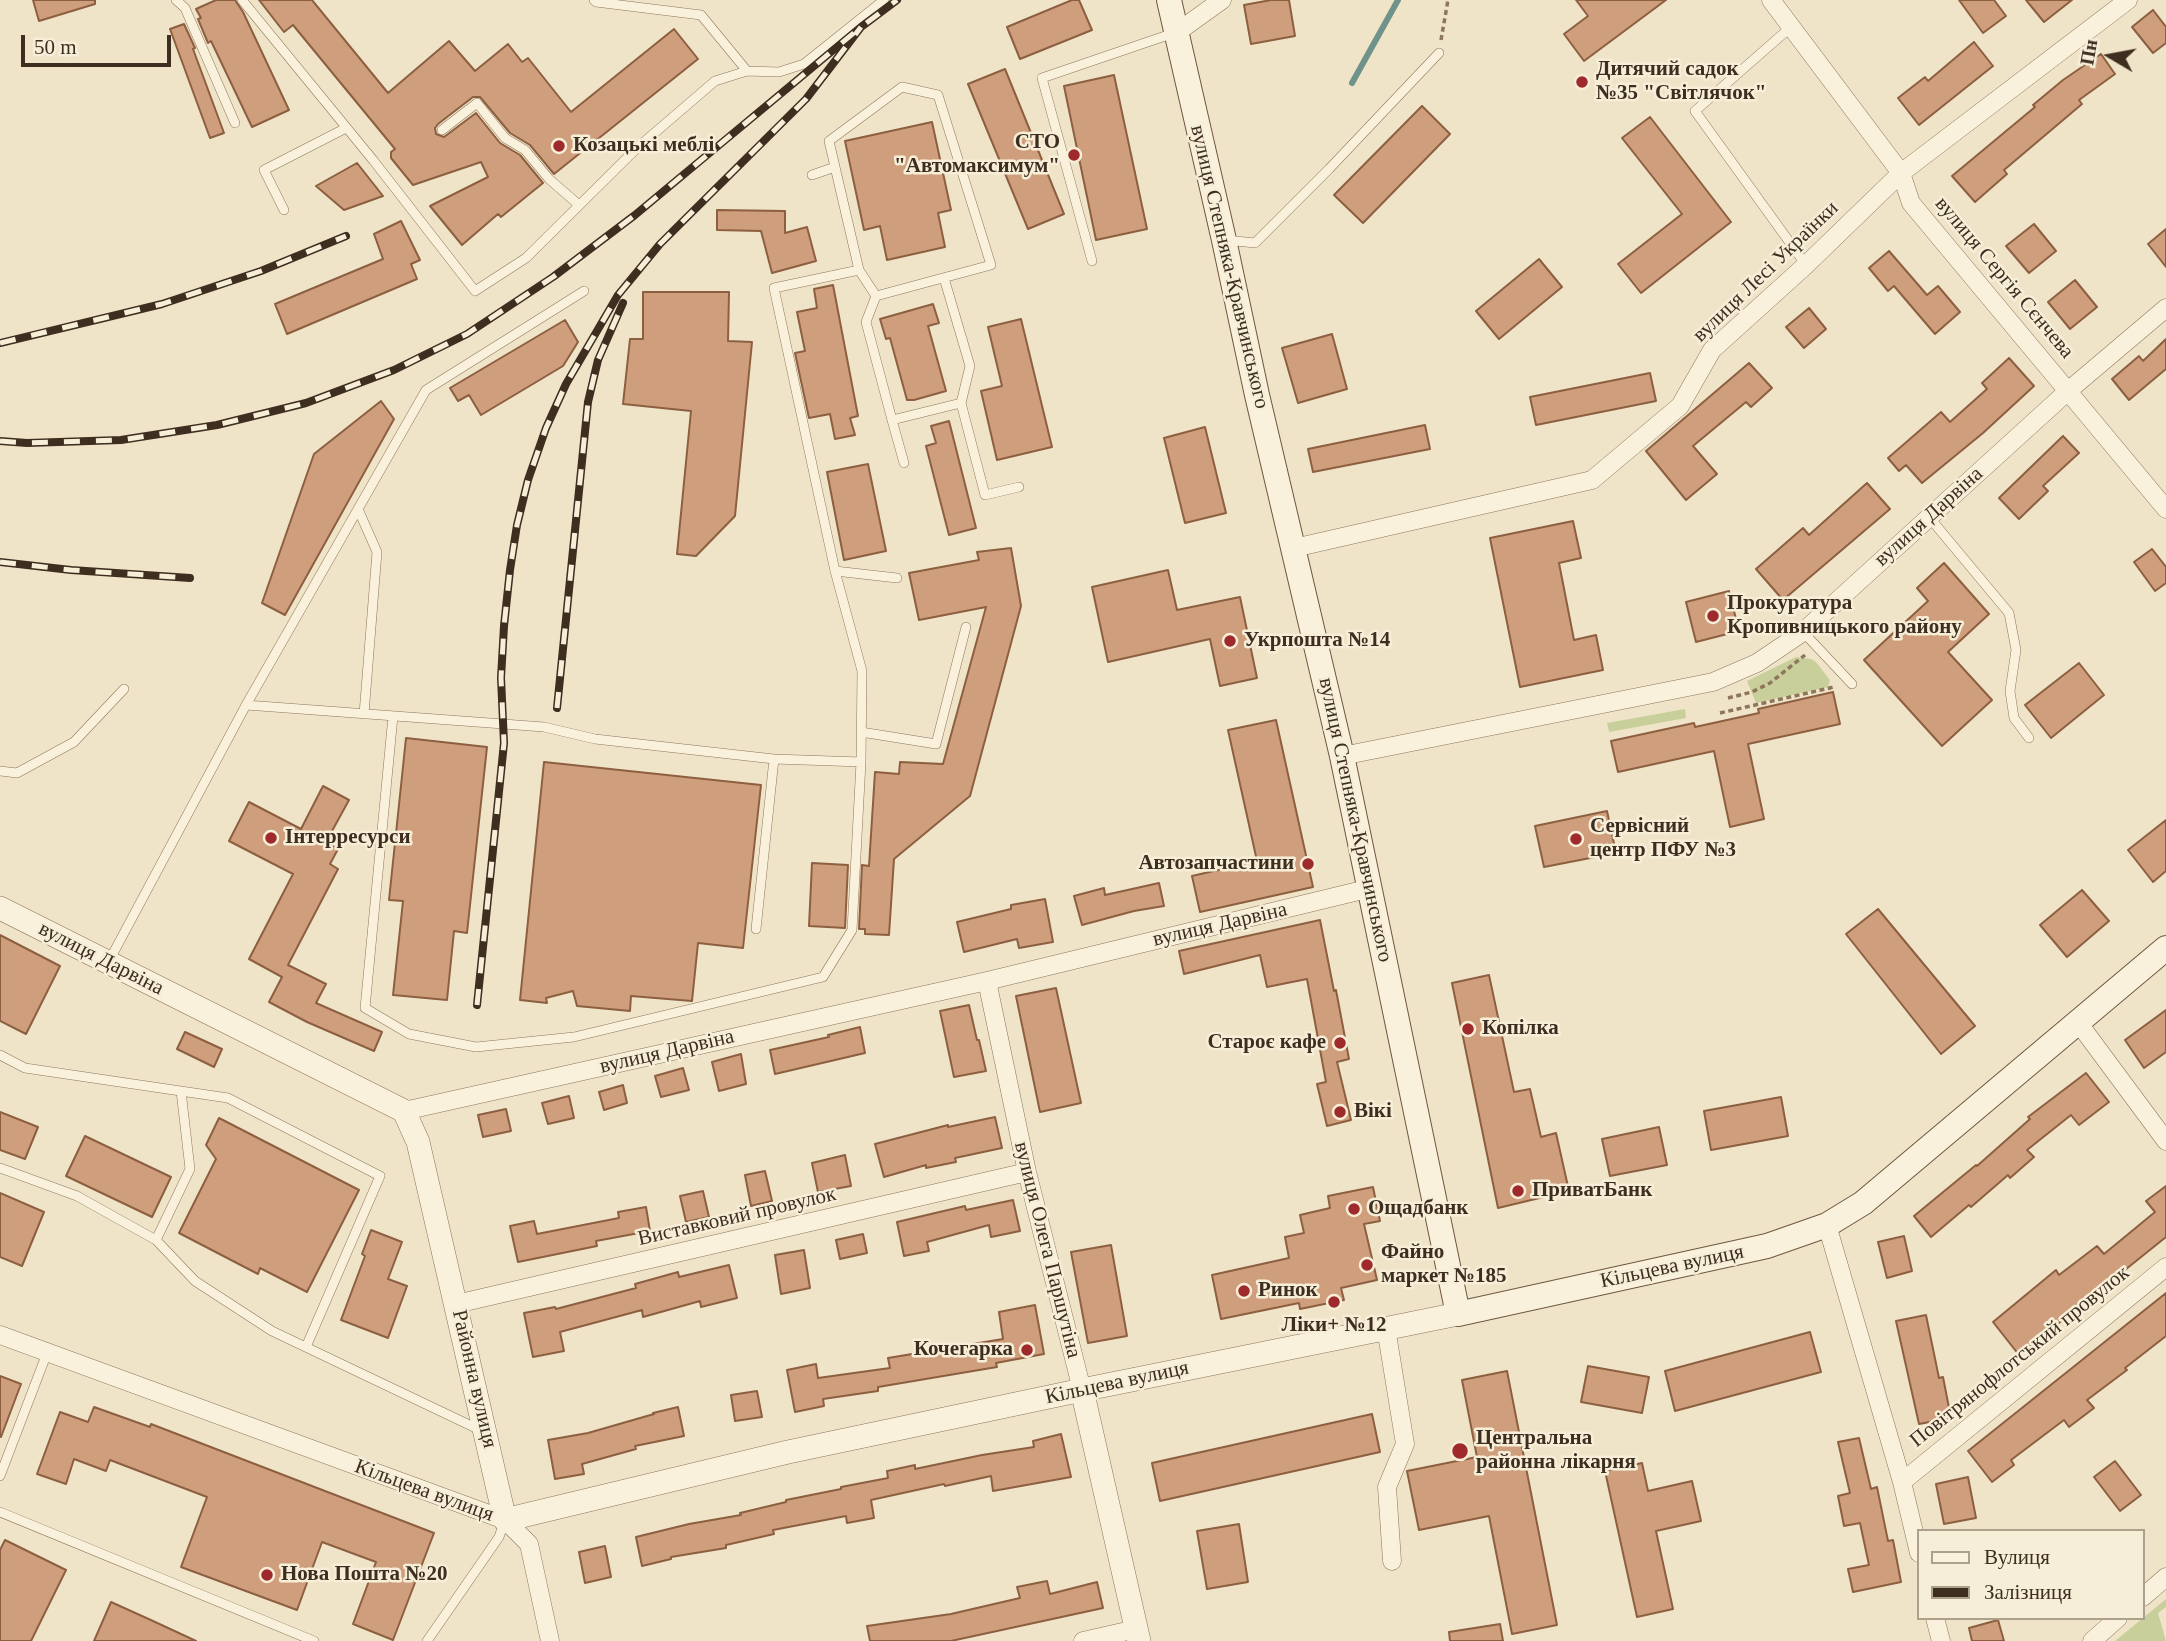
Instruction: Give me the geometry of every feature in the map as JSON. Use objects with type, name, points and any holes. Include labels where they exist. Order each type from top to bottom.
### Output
[{"type":"main road","name":"вулиця Степняка-Кравчинського","points":[[1169,0],[1256,395],[1342,756],[1458,1314]]},
{"type":"main road","name":"Кільцева вулиця","points":[[1458,1314],[1768,1246],[1827,1225],[1863,1203],[2166,948]]},
{"type":"street","points":[[1176,33],[1222,0]]},
{"type":"street","name":"вулиця Сергія Сєнчева","points":[[1772,0],[1901,173],[1911,203],[2166,509]]},
{"type":"street","name":"вулиця Лесі Українки","points":[[1293,548],[1592,480],[1680,406],[1712,350],[1806,265],[1901,173],[2128,0]]},
{"type":"street","name":"вулиця Дарвіна","points":[[1342,756],[1713,682],[1757,663],[1803,632],[2068,391],[2166,308]]},
{"type":"street","name":"вулиця Дарвіна","points":[[0,908],[404,1111],[986,981],[1371,888]]},
{"type":"street","name":"вулиця Олега Паршутіна","points":[[986,981],[1027,1171],[1082,1390],[1137,1635]]},
{"type":"street","points":[[2077,1021],[2166,1141]]},
{"type":"street","name":"Районна вулиця","points":[[404,1111],[418,1142],[505,1520]]},
{"type":"street","name":"Виставковий провулок","points":[[456,1304],[1027,1171]]},
{"type":"street","points":[[1827,1225],[1902,1482],[1918,1549]]},
{"type":"street","name":"Повітрянофлотський провулок","points":[[1902,1482],[2166,1267]]},
{"type":"street","name":"Кільцева вулиця","points":[[0,1335],[505,1520],[788,1452],[1458,1314]]},
{"type":"street","points":[[1386,1328],[1405,1444],[1387,1486],[1392,1561]]},
{"type":"street","points":[[505,1520],[529,1544],[550,1641]]},
{"type":"street","points":[[2145,1595],[2166,1577]]},
{"type":"street","points":[[1936,1620],[1941,1641]]},
{"type":"street","points":[[2092,1641],[2116,1620]]},
{"type":"street","points":[[1083,1641],[1137,1635]]},
{"type":"lane","points":[[176,0],[186,8],[235,123]]},
{"type":"lane","points":[[242,0],[475,291],[526,258],[637,148],[715,82],[747,71],[779,72],[804,64],[884,0]]},
{"type":"lane","points":[[594,0],[701,15],[747,71]]},
{"type":"lane","points":[[1792,26],[1695,111],[1806,265]]},
{"type":"lane","points":[[1092,261],[1042,78],[1176,33]]},
{"type":"lane","points":[[1224,240],[1255,243],[1439,53]]},
{"type":"lane","points":[[902,88],[938,95],[991,265],[876,296],[859,270],[829,141],[902,88]]},
{"type":"lane","points":[[442,130],[477,103],[505,138],[525,150],[549,179],[579,205]]},
{"type":"lane","points":[[284,210],[264,170],[346,128]]},
{"type":"lane","points":[[811,176],[835,167]]},
{"type":"lane","points":[[393,716],[365,1008],[409,1034],[476,1047],[574,1037],[823,977],[852,930],[862,671],[835,571],[774,288],[859,270]]},
{"type":"lane","points":[[944,278],[970,366],[961,403],[985,495],[1020,487]]},
{"type":"lane","points":[[108,964],[246,705],[426,390],[584,291]]},
{"type":"lane","points":[[876,296],[866,322],[904,463]]},
{"type":"lane","points":[[892,420],[961,403]]},
{"type":"lane","points":[[358,509],[377,552],[364,714]]},
{"type":"lane","points":[[1929,517],[2009,613],[2016,650],[2010,691],[2014,718],[2029,738]]},
{"type":"lane","points":[[835,571],[897,578]]},
{"type":"lane","points":[[861,732],[936,744],[966,627]]},
{"type":"lane","points":[[1803,632],[1851,683]]},
{"type":"lane","points":[[0,771],[17,773],[74,742],[124,689]]},
{"type":"lane","points":[[246,705],[544,727],[595,739],[774,758],[860,762]]},
{"type":"lane","points":[[756,929],[774,758]]},
{"type":"lane","points":[[0,1055],[25,1068],[228,1098],[380,1176],[306,1347]]},
{"type":"lane","points":[[156,1240],[190,1169],[181,1091]]},
{"type":"lane","points":[[0,1168],[77,1195],[156,1240],[195,1281],[272,1331],[486,1433]]},
{"type":"lane","points":[[0,1476],[47,1353]]},
{"type":"lane","points":[[0,1513],[314,1641]]},
{"type":"lane","points":[[427,1641],[499,1536],[505,1520]]},
{"type":"path","points":[[1439,53],[1448,0]]},
{"type":"path","points":[[1720,713],[1851,683]]},
{"type":"green space","points":[[1796,657],[1816,662],[1830,680],[1828,687],[1756,703],[1747,681]]},
{"type":"green space","points":[[1685,709],[1686,718],[1609,732],[1607,723]]},
{"type":"green space","points":[[2166,1599],[2166,1607],[2158,1613],[2166,1641],[2115,1641],[2140,1620],[2145,1620],[2145,1616]]},
{"type":"building","points":[[33,0],[95,0],[95,4],[39,21]]},
{"type":"building","points":[[216,0],[235,0],[243,12],[289,110],[252,127],[198,19],[201,18],[196,9]]},
{"type":"building","points":[[259,0],[312,0],[388,93],[449,41],[475,71],[508,44],[522,62],[528,58],[571,112],[674,29],[698,59],[554,174],[530,145],[510,133],[480,97],[473,97],[438,124],[435,128],[436,134],[444,137],[476,113],[500,143],[520,155],[543,183],[501,217],[498,214],[462,245],[430,206],[488,177],[481,162],[413,185],[391,158],[391,152],[395,149],[293,25],[284,32]]},
{"type":"building","points":[[1072,0],[1079,0],[1092,30],[1020,59],[1007,27]]},
{"type":"building","points":[[1289,0],[1295,36],[1251,44],[1244,5]]},
{"type":"building","points":[[1576,0],[1666,0],[1584,61],[1564,34],[1588,16]]},
{"type":"building","points":[[1959,0],[1994,0],[2006,16],[1983,33]]},
{"type":"building","points":[[2026,0],[2072,0],[2044,22]]},
{"type":"building","points":[[2153,10],[2166,27],[2166,43],[2153,53],[2132,27]]},
{"type":"building","points":[[184,24],[224,133],[210,138],[170,29]]},
{"type":"building","points":[[1974,42],[1993,66],[1919,125],[1898,98],[1925,77],[1928,81]]},
{"type":"building","points":[[2101,54],[2115,74],[2079,100],[2082,104],[2004,170],[2007,174],[1975,202],[1952,176],[2035,107],[2033,105],[2063,80]]},
{"type":"building","points":[[1005,69],[1064,214],[1028,229],[968,84]]},
{"type":"building","points":[[1114,75],[1147,229],[1096,240],[1064,86]]},
{"type":"building","points":[[1422,106],[1450,134],[1363,223],[1334,195]]},
{"type":"building","points":[[1650,117],[1731,222],[1641,293],[1618,264],[1682,214],[1622,138]]},
{"type":"building","points":[[932,122],[951,210],[938,213],[945,247],[887,260],[880,226],[864,230],[845,141]]},
{"type":"building","points":[[357,163],[383,196],[344,210],[316,186]]},
{"type":"building","points":[[717,210],[785,211],[785,233],[807,227],[816,261],[772,273],[761,231],[717,230]]},
{"type":"building","points":[[401,221],[420,260],[411,264],[417,279],[287,334],[275,304],[383,259],[374,234]]},
{"type":"building","points":[[2034,224],[2056,251],[2029,273],[2006,246]]},
{"type":"building","points":[[2166,229],[2166,267],[2148,244]]},
{"type":"building","points":[[1889,251],[1927,295],[1938,286],[1960,312],[1935,334],[1894,286],[1888,291],[1869,268]]},
{"type":"building","points":[[1539,259],[1562,287],[1499,339],[1476,311]]},
{"type":"building","points":[[2075,280],[2097,307],[2070,329],[2048,302]]},
{"type":"building","points":[[833,285],[858,416],[850,418],[855,435],[835,439],[830,414],[809,418],[795,353],[805,351],[797,312],[817,308],[814,289]]},
{"type":"building","points":[[643,292],[729,292],[728,341],[752,342],[735,516],[696,556],[677,554],[691,411],[623,404],[630,339],[643,339]]},
{"type":"building","points":[[933,304],[939,323],[928,326],[946,391],[907,400],[890,338],[886,339],[880,319]]},
{"type":"building","points":[[1809,308],[1826,329],[1804,348],[1786,327]]},
{"type":"building","points":[[1021,319],[1052,447],[997,460],[981,391],[1002,386],[988,327]]},
{"type":"building","points":[[565,320],[578,342],[563,366],[481,415],[469,395],[458,401],[450,388]]},
{"type":"building","points":[[1332,334],[1347,389],[1298,403],[1282,348]]},
{"type":"building","points":[[2166,339],[2166,369],[2129,400],[2112,379],[2139,356],[2143,361]]},
{"type":"building","points":[[2009,358],[2034,386],[1983,433],[1922,483],[1906,465],[1899,471],[1888,458],[1941,412],[1950,422],[1987,389],[1982,383]]},
{"type":"building","points":[[1749,363],[1772,388],[1751,407],[1746,402],[1693,446],[1717,474],[1686,500],[1646,451]]},
{"type":"building","points":[[1650,373],[1656,401],[1536,425],[1530,397]]},
{"type":"building","points":[[381,401],[394,419],[285,615],[262,603],[314,454]]},
{"type":"building","points":[[949,421],[976,528],[949,535],[926,446],[936,443],[931,426]]},
{"type":"building","points":[[1425,425],[1430,449],[1313,472],[1308,449]]},
{"type":"building","points":[[1205,427],[1226,513],[1185,523],[1164,438]]},
{"type":"building","points":[[2063,436],[2079,453],[2043,486],[2048,491],[2019,519],[1999,498]]},
{"type":"building","points":[[868,464],[886,551],[844,560],[827,472]]},
{"type":"building","points":[[1867,483],[1890,509],[1783,600],[1756,569],[1803,528],[1809,535]]},
{"type":"building","points":[[1573,521],[1581,558],[1559,563],[1574,640],[1596,635],[1603,670],[1520,687],[1490,538]]},
{"type":"building","points":[[1011,548],[1021,606],[970,796],[894,859],[889,935],[865,934],[865,929],[859,929],[862,865],[869,866],[875,772],[899,774],[900,762],[943,764],[986,607],[919,620],[909,573],[979,560],[977,552]]},
{"type":"building","points":[[2152,549],[2166,567],[2166,583],[2155,591],[2134,562]]},
{"type":"building","points":[[1944,563],[1989,614],[1948,652],[1992,700],[1942,746],[1864,660],[1928,601],[1917,588]]},
{"type":"building","points":[[1168,570],[1177,610],[1240,597],[1257,678],[1220,686],[1210,639],[1108,662],[1092,587]]},
{"type":"building","name":"Прокуратура Кропивницького району","points":[[1729,591],[1739,631],[1696,642],[1686,602]]},
{"type":"building","points":[[2079,663],[2104,695],[2051,738],[2025,705]]},
{"type":"building","points":[[1833,692],[1840,724],[1748,744],[1764,819],[1730,827],[1714,751],[1618,772],[1611,741],[1694,723],[1695,727],[1759,713],[1758,709]]},
{"type":"building","points":[[1276,720],[1313,887],[1200,912],[1192,876],[1257,861],[1228,730]]},
{"type":"building","points":[[406,738],[487,747],[467,933],[454,931],[447,1000],[393,995],[403,901],[389,900]]},
{"type":"building","points":[[544,762],[761,785],[743,948],[698,943],[692,1001],[631,996],[630,1011],[577,1006],[573,991],[546,998],[547,1003],[520,1000]]},
{"type":"building","points":[[323,786],[349,800],[326,842],[338,849],[330,864],[338,869],[288,965],[326,984],[316,1003],[382,1032],[374,1051],[269,1002],[282,977],[249,959],[293,874],[229,841],[249,802],[301,829]]},
{"type":"building","name":"Сервісний центр ПФУ №3","points":[[1607,811],[1616,853],[1544,867],[1535,826]]},
{"type":"building","points":[[2166,820],[2166,871],[2153,882],[2128,850]]},
{"type":"building","points":[[812,863],[848,865],[845,928],[809,926]]},
{"type":"building","points":[[1159,883],[1164,906],[1082,925],[1074,896],[1104,888],[1105,895]]},
{"type":"building","points":[[2082,890],[2109,921],[2067,957],[2040,925]]},
{"type":"building","points":[[1045,899],[1053,942],[1019,948],[1017,939],[964,952],[957,922],[1011,909],[1011,905]]},
{"type":"building","points":[[1878,909],[1975,1026],[1941,1054],[1846,934]]},
{"type":"building","points":[[1320,920],[1349,1059],[1337,1062],[1351,1120],[1327,1126],[1317,1084],[1326,1082],[1307,979],[1267,987],[1260,955],[1184,974],[1179,951]]},
{"type":"building","points":[[0,935],[60,966],[26,1034],[0,1021]]},
{"type":"building","points":[[1489,975],[1514,1092],[1530,1089],[1541,1137],[1556,1133],[1569,1191],[1498,1208],[1452,983]]},
{"type":"building","points":[[1056,988],[1081,1103],[1040,1112],[1016,996]]},
{"type":"building","points":[[969,1005],[986,1071],[954,1077],[940,1011]]},
{"type":"building","points":[[2166,1010],[2166,1052],[2144,1068],[2125,1040]]},
{"type":"building","points":[[860,1027],[865,1053],[775,1074],[770,1050]]},
{"type":"building","points":[[185,1032],[222,1049],[214,1067],[177,1049]]},
{"type":"building","points":[[741,1054],[746,1084],[719,1091],[712,1062]]},
{"type":"building","points":[[683,1068],[689,1090],[661,1097],[655,1076]]},
{"type":"building","points":[[2086,1073],[2109,1102],[2079,1125],[2071,1115],[2027,1150],[2034,1157],[2010,1178],[2008,1175],[1931,1237],[1914,1216],[1977,1166],[2030,1119],[2028,1117]]},
{"type":"building","points":[[623,1085],[627,1103],[604,1110],[599,1092]]},
{"type":"building","points":[[569,1096],[574,1118],[548,1124],[542,1103]]},
{"type":"building","points":[[1781,1097],[1788,1136],[1711,1150],[1704,1111]]},
{"type":"building","points":[[506,1109],[511,1131],[483,1137],[478,1115]]},
{"type":"building","points":[[0,1112],[38,1127],[25,1159],[0,1150]]},
{"type":"building","points":[[995,1117],[1002,1148],[955,1158],[956,1162],[926,1168],[926,1165],[884,1177],[875,1144],[948,1125]]},
{"type":"building","points":[[219,1118],[359,1190],[307,1292],[260,1268],[258,1274],[179,1233],[216,1159],[206,1145]]},
{"type":"building","points":[[1659,1127],[1667,1165],[1610,1176],[1602,1139]]},
{"type":"building","points":[[85,1136],[171,1177],[152,1217],[66,1176]]},
{"type":"building","points":[[845,1155],[851,1186],[818,1192],[812,1163]]},
{"type":"building","points":[[765,1171],[772,1201],[751,1206],[745,1175]]},
{"type":"building","points":[[2166,1186],[2166,1237],[2019,1355],[1993,1322],[2056,1270],[2059,1275],[2097,1246],[2104,1254],[2155,1212],[2146,1201]]},
{"type":"building","points":[[1373,1187],[1380,1221],[1364,1224],[1377,1280],[1341,1288],[1344,1300],[1300,1309],[1299,1303],[1221,1319],[1212,1275],[1289,1258],[1285,1237],[1304,1233],[1300,1215],[1330,1208],[1328,1196]]},
{"type":"building","points":[[703,1191],[709,1217],[686,1222],[680,1196]]},
{"type":"building","points":[[0,1193],[44,1212],[22,1266],[0,1257]]},
{"type":"building","points":[[1013,1200],[1020,1231],[991,1237],[989,1225],[927,1242],[929,1251],[904,1256],[897,1222],[965,1206],[966,1210]]},
{"type":"building","points":[[646,1207],[650,1231],[596,1241],[597,1246],[518,1262],[510,1226],[534,1221],[537,1234],[619,1218],[618,1212]]},
{"type":"building","points":[[371,1230],[402,1242],[388,1279],[407,1286],[388,1338],[341,1320],[365,1256],[362,1254]]},
{"type":"building","points":[[863,1234],[867,1253],[840,1259],[836,1240]]},
{"type":"building","points":[[1904,1236],[1912,1271],[1887,1278],[1878,1242]]},
{"type":"building","points":[[1111,1245],[1127,1336],[1088,1343],[1071,1252]]},
{"type":"building","points":[[804,1250],[810,1288],[781,1294],[775,1255]]},
{"type":"building","points":[[729,1265],[737,1298],[701,1307],[700,1301],[643,1317],[642,1310],[560,1332],[564,1351],[533,1357],[524,1313],[555,1307],[556,1309],[636,1288],[635,1284],[678,1272],[679,1277]]},
{"type":"building","points":[[2166,1293],[2166,1336],[2087,1400],[2094,1408],[2069,1427],[2064,1420],[2011,1460],[2014,1465],[1992,1482],[1968,1451]]},
{"type":"building","points":[[1035,1305],[1044,1354],[996,1363],[997,1367],[823,1399],[824,1406],[795,1412],[787,1370],[816,1364],[818,1378],[890,1368],[888,1358],[1003,1339],[999,1312]]},
{"type":"building","points":[[1926,1315],[1939,1378],[1943,1377],[1951,1418],[1919,1424],[1896,1321]]},
{"type":"building","points":[[1810,1332],[1821,1372],[1675,1411],[1665,1371]]},
{"type":"building","points":[[1588,1366],[1649,1377],[1642,1413],[1581,1402]]},
{"type":"building","points":[[1507,1371],[1557,1625],[1512,1634],[1489,1516],[1419,1530],[1407,1471],[1477,1457],[1462,1380]]},
{"type":"building","points":[[0,1376],[21,1384],[1,1437],[0,1436]]},
{"type":"building","points":[[757,1391],[762,1417],[735,1421],[731,1395]]},
{"type":"building","points":[[94,1407],[150,1427],[151,1424],[434,1533],[393,1640],[353,1624],[376,1562],[322,1542],[297,1610],[181,1567],[207,1497],[110,1460],[106,1471],[74,1459],[66,1484],[37,1474],[60,1412],[88,1422]]},
{"type":"building","points":[[678,1407],[684,1436],[635,1446],[636,1449],[582,1464],[584,1474],[555,1479],[548,1440],[588,1433]]},
{"type":"building","points":[[1372,1414],[1380,1452],[1160,1501],[1152,1463]]},
{"type":"building","points":[[1061,1434],[1071,1477],[993,1491],[991,1476],[945,1486],[944,1484],[871,1500],[874,1518],[847,1523],[846,1516],[773,1530],[774,1534],[726,1545],[726,1548],[671,1557],[642,1566],[636,1537],[741,1515],[740,1513],[786,1500],[888,1478],[887,1471],[915,1465],[915,1469],[1034,1447],[1033,1441]]},
{"type":"building","points":[[1859,1438],[1871,1489],[1877,1487],[1888,1541],[1893,1540],[1901,1582],[1853,1592],[1848,1569],[1869,1565],[1860,1523],[1844,1526],[1838,1496],[1850,1493],[1838,1442]]},
{"type":"building","points":[[2115,1461],[2141,1495],[2120,1511],[2094,1477]]},
{"type":"building","points":[[1642,1463],[1648,1491],[1692,1481],[1701,1521],[1656,1531],[1673,1609],[1637,1617],[1605,1471]]},
{"type":"building","points":[[1968,1477],[1976,1518],[1944,1524],[1936,1484]]},
{"type":"building","points":[[1239,1524],[1248,1582],[1207,1589],[1197,1531]]},
{"type":"building","points":[[5,1540],[66,1570],[31,1641],[0,1641],[0,1550]]},
{"type":"building","points":[[605,1546],[611,1577],[585,1583],[579,1552]]},
{"type":"building","points":[[1047,1581],[1050,1594],[1097,1582],[1103,1608],[951,1641],[870,1641],[867,1626],[951,1614],[1020,1598],[1017,1587]]},
{"type":"building","points":[[111,1602],[153,1621],[196,1641],[94,1641]]},
{"type":"building","points":[[1998,1620],[2004,1641],[1972,1641],[1969,1628]]},
{"type":"building","points":[[1500,1624],[1503,1641],[1450,1641],[1449,1632]]},
{"type":"waterway","points":[[1352,83],[1398,0]]},
{"type":"railway","points":[[0,441],[27,443],[121,440],[217,425],[306,403],[394,370],[467,334],[553,277],[635,215],[897,0]]},
{"type":"railway","points":[[477,1005],[504,743],[501,678],[510,570],[528,480],[546,428],[566,384],[618,295],[660,244],[806,99],[861,27]]},
{"type":"railway","points":[[0,343],[162,304],[261,271],[346,236]]},
{"type":"railway","points":[[557,708],[588,402],[598,360],[623,303]]},
{"type":"railway","points":[[0,562],[190,578]]},
{"type":"place","name":"Дитячий садок №35 \"Світлячок\"","points":[[1582,82]]},
{"type":"place","name":"Козацькі меблі","points":[[559,146]]},
{"type":"place","name":"СТО \"Автомаксимум\"","points":[[1074,155]]},
{"type":"place","name":"Прокуратура Кропивницького району","points":[[1713,616]]},
{"type":"place","name":"Укрпошта №14","points":[[1230,641]]},
{"type":"place","name":"Інтерресурси","points":[[271,838]]},
{"type":"place","name":"Сервісний центр ПФУ №3","points":[[1576,839]]},
{"type":"place","name":"Автозапчастини","points":[[1308,864]]},
{"type":"place","name":"Копілка","points":[[1468,1029]]},
{"type":"place","name":"Староє кафе","points":[[1340,1043]]},
{"type":"place","name":"Вікі","points":[[1340,1112]]},
{"type":"place","name":"ПриватБанк","points":[[1518,1191]]},
{"type":"place","name":"Ощадбанк","points":[[1354,1209]]},
{"type":"place","name":"Файно маркет №185","points":[[1367,1265]]},
{"type":"place","name":"Ринок","points":[[1244,1291]]},
{"type":"place","name":"Ліки+ №12","points":[[1334,1302]]},
{"type":"place","name":"Кочегарка","points":[[1027,1350]]},
{"type":"place","name":"Центральна районна лікарня","points":[[1460,1451]]},
{"type":"place","name":"Нова Пошта №20","points":[[267,1575]]}]
